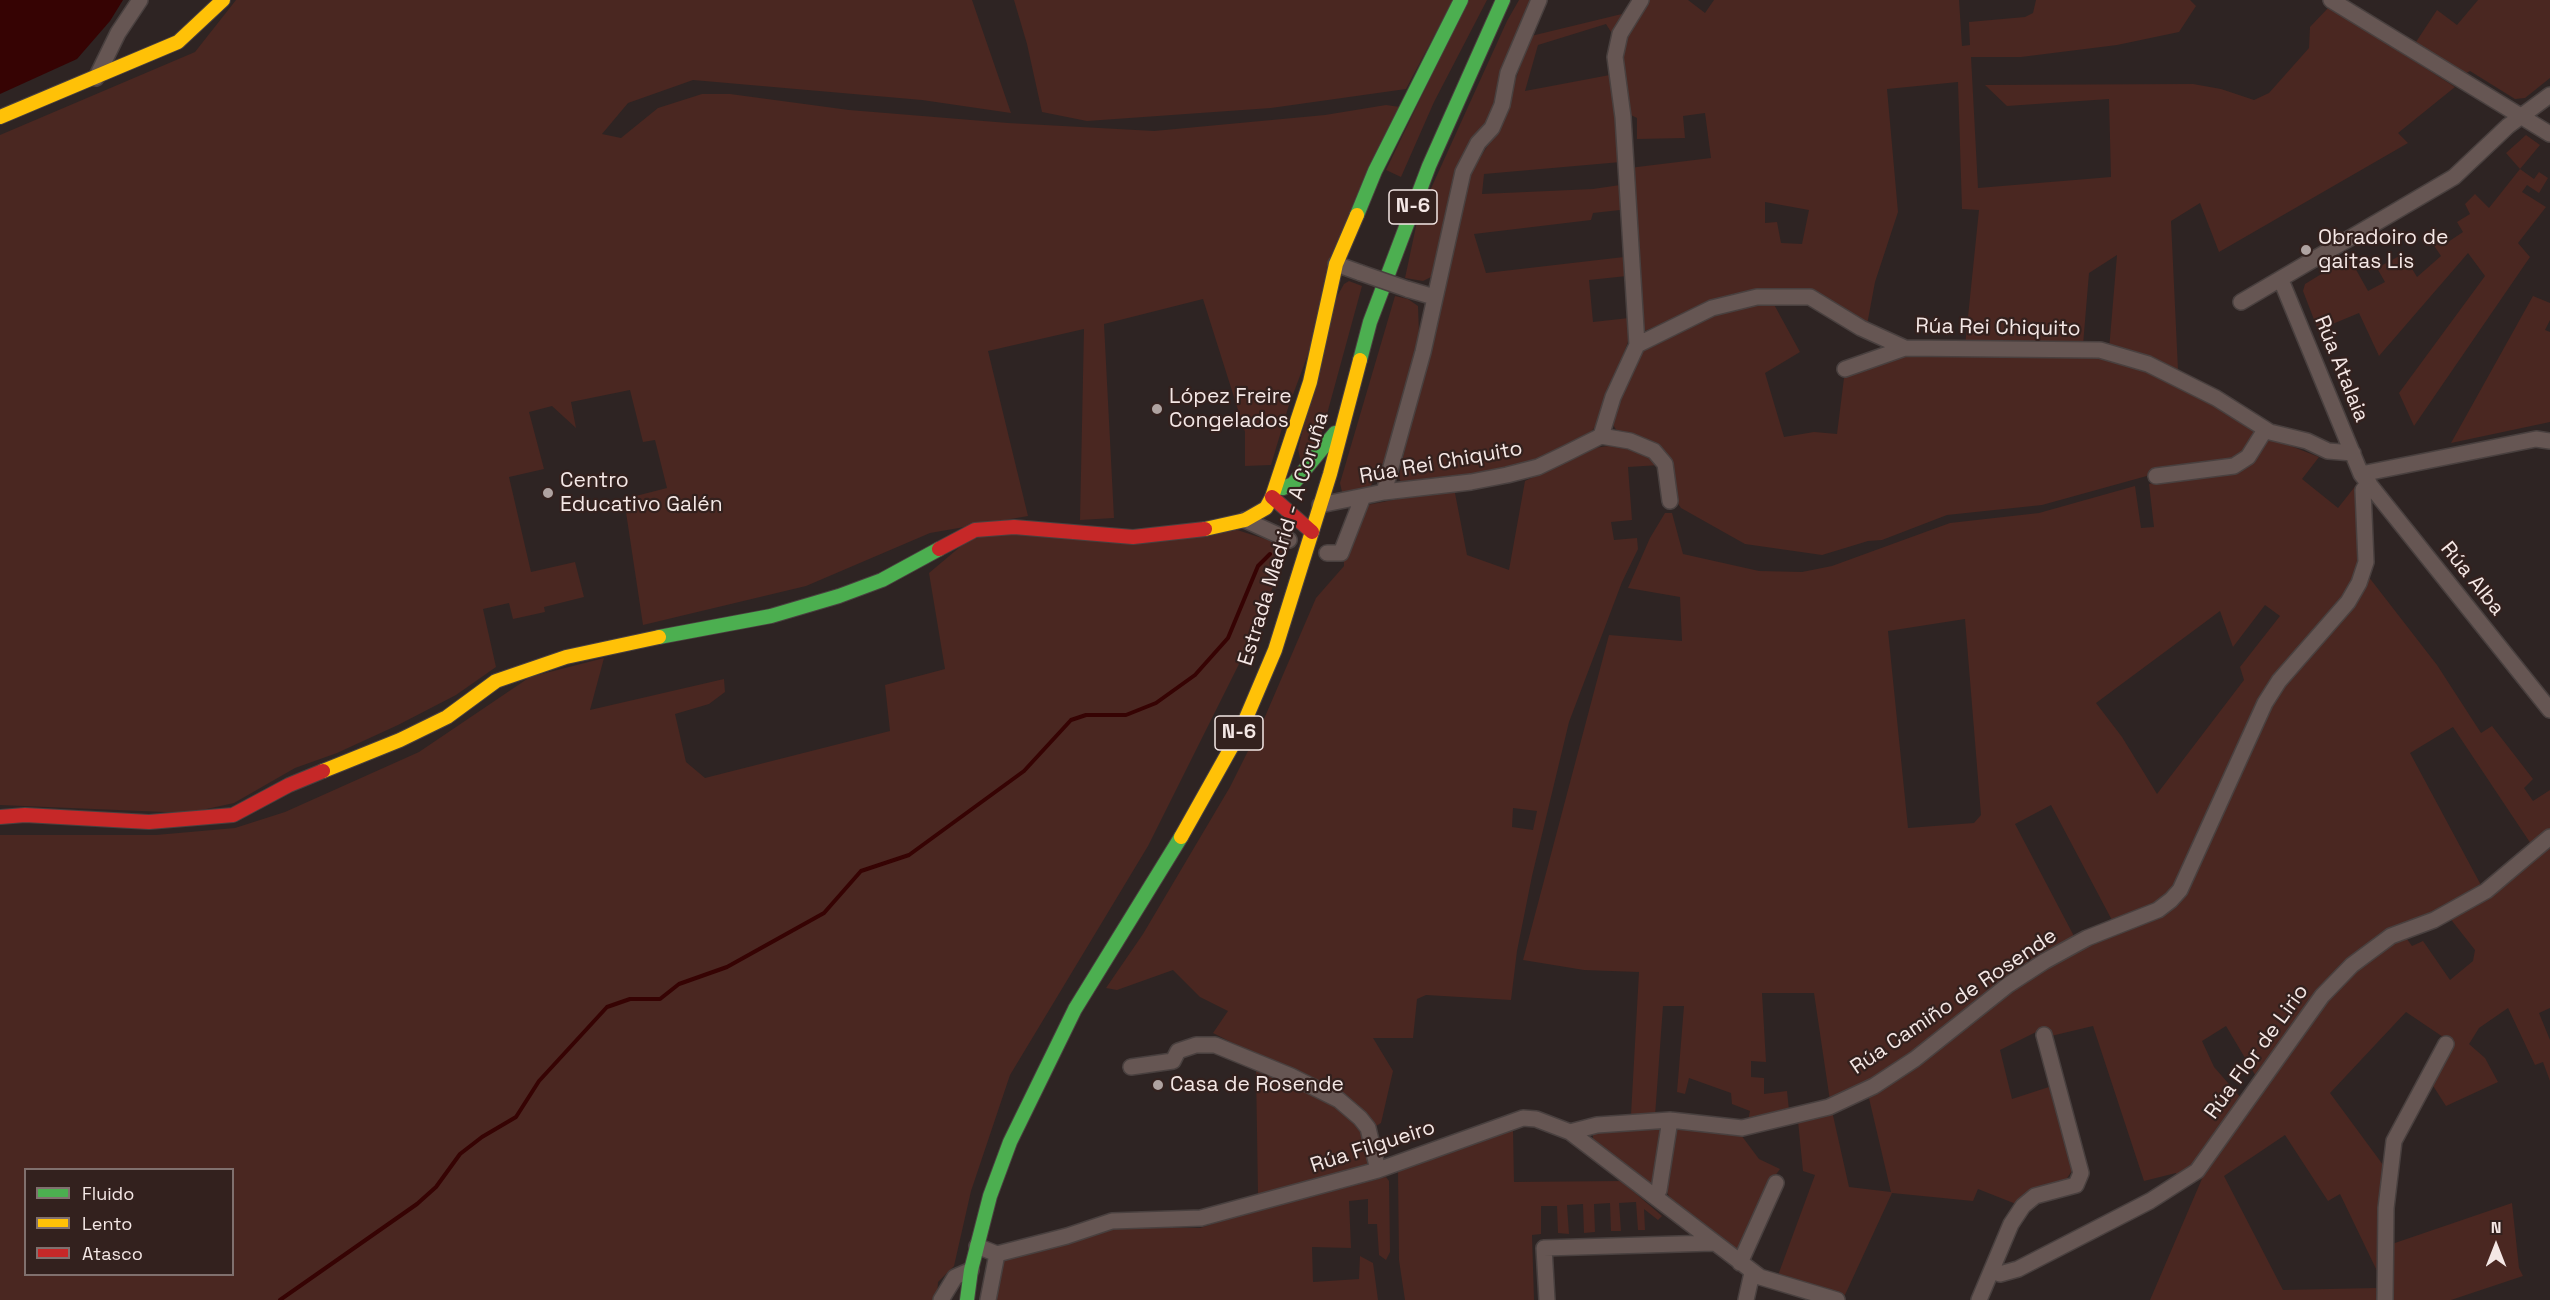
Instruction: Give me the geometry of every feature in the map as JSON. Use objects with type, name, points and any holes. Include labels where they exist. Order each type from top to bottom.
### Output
[{"type":"main road","points":[[0,117],[178,42],[223,0]]},
{"type":"main road","points":[[0,817],[25,815],[149,822],[233,815],[289,785],[400,740],[447,717],[496,681],[566,657],[690,630],[771,616],[839,596],[882,580],[975,530],[1014,527],[1133,537],[1188,533],[1245,520],[1266,508],[1274,492],[1310,382],[1336,264],[1375,171],[1461,0]]},
{"type":"main road","name":"Estrada Madrid - A Coruña","points":[[967,1300],[971,1270],[990,1196],[1010,1142],[1070,1020],[1166,863],[1241,730],[1275,650],[1320,505],[1370,322],[1403,230],[1503,0]]},
{"type":"main road","points":[[1274,492],[1293,484],[1316,460],[1343,422]]},
{"type":"main road","points":[[1274,492],[1312,532]]},
{"type":"street","points":[[96,78],[118,33],[140,0]]},
{"type":"street","points":[[1384,492],[1423,352],[1463,172],[1478,143],[1492,128],[1503,105],[1508,73],[1539,0]]},
{"type":"street","points":[[1641,0],[1620,34],[1616,57],[1623,117],[1637,345],[1613,397],[1601,436],[1630,441],[1654,451],[1665,464],[1670,501]]},
{"type":"street","points":[[2331,0],[2550,134]]},
{"type":"street","points":[[2241,302],[2454,177],[2520,117],[2550,95]]},
{"type":"street","points":[[1336,264],[1434,297]]},
{"type":"street","name":"Rúa Atalaia","points":[[2281,280],[2365,479]]},
{"type":"street","name":"Rúa Rei Chiquito","points":[[1637,345],[1712,308],[1757,297],[1810,297],[1861,328],[1905,348],[2100,350],[2148,364],[2216,398],[2265,430],[2307,441],[2328,451],[2353,453]]},
{"type":"street","points":[[1845,369],[1905,348]]},
{"type":"street","points":[[2156,476],[2234,466],[2248,457],[2265,430]]},
{"type":"street","name":"Rúa Rei Chiquito","points":[[1320,505],[1362,499],[1384,492],[1471,482],[1528,470],[1601,436]]},
{"type":"street","points":[[2365,479],[2536,440],[2550,441]]},
{"type":"street","name":"Rúa Alba","points":[[2365,479],[2550,710]]},
{"type":"street","name":"Rúa Camiño de Rosende","points":[[1570,1132],[1597,1125],[1671,1120],[1742,1128],[1829,1107],[1874,1086],[1915,1059],[2008,985],[2045,961],[2087,938],[2158,910],[2171,900],[2180,890],[2265,703],[2279,681],[2348,602],[2359,583],[2366,562],[2365,479]]},
{"type":"street","points":[[1327,553],[1341,553],[1362,499]]},
{"type":"street","points":[[1245,520],[1289,540]]},
{"type":"street","name":"Rúa Flor de Lirio","points":[[1992,1270],[2000,1274],[2018,1269],[2150,1201],[2197,1171],[2322,996],[2352,965],[2391,936],[2434,920],[2486,891],[2550,837]]},
{"type":"street","points":[[1978,1300],[2011,1224],[2024,1206],[2035,1196],[2076,1185],[2081,1173],[2044,1035]]},
{"type":"street","points":[[2385,1300],[2383,1289],[2385,1208],[2394,1141],[2446,1044]]},
{"type":"street","points":[[1131,1067],[1173,1060],[1178,1051],[1196,1045],[1215,1045],[1291,1076],[1339,1100],[1360,1118],[1368,1128],[1378,1170]]},
{"type":"street","name":"Rúa Filgueiro","points":[[997,1254],[1112,1221],[1201,1218],[1378,1170],[1523,1118],[1536,1119],[1570,1132],[1746,1268],[1781,1285],[1838,1300]]},
{"type":"street","points":[[1655,1196],[1659,1190],[1671,1120]]},
{"type":"street","points":[[1746,1300],[1746,1268],[1776,1183]]},
{"type":"street","points":[[1547,1300],[1544,1248],[1713,1243]]},
{"type":"street","points":[[977,1246],[997,1254],[988,1300]]},
{"type":"street","points":[[941,1300],[955,1277],[971,1270]]},
{"type":"shaded area","points":[[0,0],[123,0],[110,21],[77,59],[0,94]]},
{"type":"shaded area","points":[[236,0],[972,0],[1011,113],[922,100],[693,80],[628,103],[602,134],[621,138],[658,108],[702,94],[730,94],[849,110],[1008,123],[1154,131],[1325,115],[1386,105],[1400,107],[1288,408],[1271,465],[1245,466],[1245,432],[1203,299],[1104,324],[1114,518],[1080,520],[1084,329],[988,351],[1028,516],[930,533],[806,586],[643,625],[624,499],[667,488],[655,440],[643,442],[630,390],[571,402],[576,428],[552,406],[529,412],[544,469],[509,477],[531,572],[575,562],[584,597],[544,607],[545,612],[513,619],[509,603],[483,609],[496,667],[456,695],[337,753],[295,768],[234,803],[188,813],[0,805],[0,135],[195,52]]},
{"type":"shaded area","points":[[1014,0],[1453,0],[1406,89],[1271,108],[1087,121],[1042,112],[1027,44]]},
{"type":"shaded area","points":[[1468,0],[1487,0],[1434,102],[1401,177],[1386,170]]},
{"type":"shaded area","points":[[1519,0],[1535,0],[1505,65],[1491,116],[1480,130],[1455,184],[1431,277],[1423,281],[1405,278],[1418,217],[1507,21]]},
{"type":"shaded area","points":[[1644,0],[1688,0],[1705,13],[1714,0],[1959,0],[1962,46],[1970,45],[1969,22],[2025,17],[2033,13],[2036,0],[2190,0],[2196,6],[2179,32],[2117,45],[2021,57],[1971,57],[1978,188],[2111,177],[2109,99],[2007,106],[1985,85],[2193,84],[2221,89],[2254,100],[2269,93],[2309,48],[2310,27],[2329,7],[2455,87],[2398,133],[2408,143],[2219,252],[2200,203],[2171,221],[2178,370],[2109,350],[2117,255],[2089,273],[2083,345],[1965,346],[1979,210],[1962,209],[1958,82],[1887,89],[1898,212],[1875,282],[1867,325],[1822,295],[1763,291],[1733,294],[1642,332],[1629,168],[1711,158],[1705,113],[1683,116],[1685,138],[1637,139],[1637,118],[1631,115],[1620,54],[1625,31]],"holes":[[[1765,202],[1809,210],[1802,244],[1781,243],[1777,222],[1765,223]]]},
{"type":"shaded area","points":[[2478,0],[2550,0],[2550,78],[2525,98],[2515,99],[2470,71],[2465,74],[2416,42],[2437,10],[2457,25]]},
{"type":"shaded area","points":[[1626,13],[1613,35],[1606,24],[1538,45],[1525,91],[1615,74],[1621,162],[1484,174],[1482,194],[1593,189],[1620,185],[1620,210],[1593,213],[1591,220],[1474,234],[1486,273],[1624,257],[1627,276],[1589,280],[1593,322],[1629,318],[1630,336],[1600,420],[1588,436],[1534,462],[1496,473],[1403,486],[1399,478],[1401,466],[1470,174],[1498,129],[1531,36]]},
{"type":"shaded area","points":[[2526,135],[2540,145],[2520,169],[2506,153]]},
{"type":"shaded area","points":[[2520,169],[2534,179],[2539,172],[2548,178],[2539,193],[2527,185],[2522,192],[2546,207],[2518,243],[2530,257],[2414,426],[2399,393],[2485,276],[2468,253],[2379,356],[2359,313],[2318,330],[2303,291],[2305,284],[2349,257],[2368,291],[2385,282],[2377,268],[2403,254],[2417,277],[2441,256],[2429,238],[2442,231],[2448,242],[2463,232],[2457,222],[2470,214],[2465,204],[2475,194],[2489,208]]},
{"type":"shaded area","points":[[1349,281],[1362,286],[1321,436],[1302,467],[1298,449],[1335,300],[1344,284]]},
{"type":"shaded area","points":[[1395,296],[1408,299],[1418,306],[1419,333],[1407,388],[1383,464],[1369,489],[1357,494],[1342,492],[1340,483]]},
{"type":"shaded area","points":[[2533,296],[2550,303],[2550,320],[2545,330],[2550,332],[2550,422],[2451,443]]},
{"type":"shaded area","points":[[1771,299],[1800,352],[1765,373],[1784,437],[1814,432],[1837,434],[1844,378],[1907,353],[2112,355],[2156,369],[2261,431],[2235,462],[2154,474],[2042,505],[1947,515],[1882,540],[1868,541],[1822,555],[1745,544],[1681,508],[1674,498],[1670,466],[1619,435],[1611,421],[1638,352],[1694,320]]},
{"type":"shaded area","points":[[2268,437],[2319,457],[2302,479],[2338,508],[2357,484],[2360,487],[2362,563],[2354,586],[2300,652],[2178,886],[2154,908],[2114,924],[2051,805],[2015,824],[2076,940],[1867,1085],[1830,1101],[1814,993],[1762,993],[1766,1062],[1751,1061],[1751,1077],[1764,1078],[1764,1094],[1787,1091],[1789,1110],[1748,1121],[1750,1111],[1732,1104],[1731,1093],[1689,1078],[1685,1094],[1677,1092],[1684,1006],[1663,1006],[1655,1116],[1631,1115],[1639,972],[1584,970],[1523,960],[1609,635],[1682,641],[1680,597],[1628,588],[1650,538],[1665,513],[1672,513],[1683,554],[1759,571],[1802,572],[1832,566],[1950,523],[2039,513],[2135,486],[2141,528],[2154,527],[2149,484],[2183,474],[2214,471]],"holes":[[[2265,605],[2280,616],[2240,667],[2244,680],[2157,794],[2122,737],[2096,703],[2220,611],[2233,647]],[[1965,619],[1981,815],[1974,823],[1908,828],[1888,631]]]},
{"type":"shaded area","points":[[1622,444],[1641,447],[1660,465],[1628,467],[1632,520],[1611,522],[1614,540],[1637,538],[1638,549],[1622,582],[1569,722],[1532,876],[1517,951],[1511,1000],[1426,995],[1417,999],[1413,1038],[1373,1038],[1393,1071],[1381,1123],[1376,1126],[1348,1102],[1213,1033],[1228,1011],[1200,997],[1173,970],[1117,990],[1106,988],[1143,934],[1230,787],[1264,719],[1316,598],[1344,566],[1344,554],[1362,506],[1454,488],[1467,555],[1509,570],[1525,481],[1594,448]],"holes":[[[1513,808],[1537,811],[1533,830],[1512,827]]]},
{"type":"shaded area","points":[[1234,529],[1287,546],[1278,575],[1243,656],[1148,846],[1010,1075],[971,1191],[954,1266],[938,1282],[937,1300],[0,1300],[0,835],[156,835],[235,828],[285,812],[419,752],[530,677],[604,658],[590,710],[724,679],[725,692],[709,704],[675,714],[686,762],[705,778],[890,731],[885,685],[945,669],[929,573],[967,541],[993,533]]},
{"type":"shaded area","points":[[2368,576],[2437,665],[2481,733],[2492,726],[2533,779],[2524,788],[2533,801],[2550,790],[2550,832],[2533,847],[2453,727],[2410,753],[2482,887],[2382,936],[2257,1078],[2226,1026],[2202,1041],[2214,1067],[2242,1099],[2195,1167],[2178,1179],[2176,1173],[2144,1181],[2093,1026],[2051,1036],[2038,1031],[2000,1050],[2012,1099],[2049,1087],[2073,1169],[2064,1183],[2016,1204],[1978,1189],[1973,1201],[1892,1193],[1844,1297],[1777,1278],[1815,1175],[1803,1171],[1798,1121],[1832,1111],[1849,1187],[1891,1192],[1868,1094],[1979,1012],[2083,945],[2175,904],[2277,691]]},
{"type":"shaded area","points":[[2550,847],[2550,1008],[2539,1013],[2550,1040],[2550,1081],[2543,1062],[2535,1065],[2508,1008],[2479,1028],[2469,1044],[2485,1058],[2498,1082],[2446,1106],[2430,1081],[2449,1041],[2406,1012],[2330,1093],[2386,1169],[2379,1275],[2340,1194],[2328,1201],[2285,1135],[2224,1176],[2283,1290],[2376,1288],[2379,1300],[2150,1300],[2207,1167],[2329,994],[2372,954],[2404,935],[2412,946],[2423,941],[2450,980],[2473,961],[2475,950],[2449,917]]},
{"type":"shaded area","points":[[1256,1068],[1318,1094],[1358,1121],[1370,1143],[1367,1166],[1258,1195]]},
{"type":"shaded area","points":[[1660,1125],[1664,1132],[1657,1181],[1651,1187],[1593,1141],[1593,1133]]},
{"type":"shaded area","points":[[1683,1126],[1741,1135],[1759,1159],[1780,1169],[1763,1192],[1741,1247],[1735,1251],[1672,1201],[1665,1189],[1676,1129]]},
{"type":"shaded area","points":[[1513,1130],[1514,1182],[1621,1181],[1662,1216],[1658,1220],[1644,1209],[1645,1230],[1638,1230],[1636,1202],[1619,1203],[1621,1231],[1611,1231],[1610,1203],[1594,1204],[1595,1232],[1584,1233],[1583,1204],[1567,1205],[1569,1234],[1558,1233],[1557,1206],[1541,1206],[1541,1234],[1532,1235],[1534,1300],[1405,1300],[1399,1260],[1398,1171]]},
{"type":"shaded area","points":[[1386,1177],[1389,1181],[1390,1252],[1386,1260],[1379,1255],[1377,1224],[1368,1224],[1368,1199],[1349,1201],[1351,1248],[1312,1247],[1313,1282],[1359,1279],[1360,1256],[1373,1263],[1378,1300],[992,1300],[999,1260],[1120,1227],[1200,1228],[1244,1214]]},
{"type":"shaded area","points":[[2512,1203],[2519,1268],[2523,1276],[2451,1300],[2392,1300],[2389,1245]]},
{"type":"waterway","points":[[280,1300],[417,1204],[436,1187],[460,1154],[482,1137],[516,1117],[539,1081],[607,1007],[630,999],[660,999],[679,984],[727,967],[824,913],[861,871],[909,855],[1024,771],[1071,720],[1086,715],[1126,715],[1156,703],[1195,675],[1228,638],[1258,566],[1270,554]]},
{"type":"traffic: fast","points":[[1357,215],[1375,171],[1461,0]]},
{"type":"traffic: fast","points":[[1360,360],[1370,322],[1429,166],[1503,0]]},
{"type":"traffic: fast","points":[[1276,487],[1283,488],[1293,484],[1335,433]]},
{"type":"traffic: fast","points":[[659,637],[771,616],[839,596],[882,580],[939,549]]},
{"type":"traffic: fast","points":[[967,1300],[971,1270],[990,1196],[1010,1142],[1075,1009],[1181,837]]},
{"type":"traffic: slow","points":[[0,117],[178,42],[223,0]]},
{"type":"traffic: slow","points":[[1205,529],[1245,520],[1266,508],[1272,497],[1310,382],[1336,264],[1357,215]]},
{"type":"traffic: slow","points":[[1181,837],[1241,730],[1275,650],[1330,474],[1360,360]]},
{"type":"traffic: slow","points":[[323,771],[400,740],[447,717],[496,681],[566,657],[659,637]]},
{"type":"traffic: jam","points":[[1272,497],[1312,532]]},
{"type":"traffic: jam","points":[[939,549],[975,530],[1014,527],[1133,537],[1205,529]]},
{"type":"traffic: jam","points":[[0,817],[25,815],[149,822],[233,815],[289,785],[323,771]]},
{"type":"place","name":"Obradoiro de gaitas Lis","points":[[2306,250]]},
{"type":"place","name":"López Freire Congelados","points":[[1157,409]]},
{"type":"place","name":"Centro Educativo Galén","points":[[548,493]]},
{"type":"place","name":"Casa de Rosende","points":[[1158,1085]]}]
